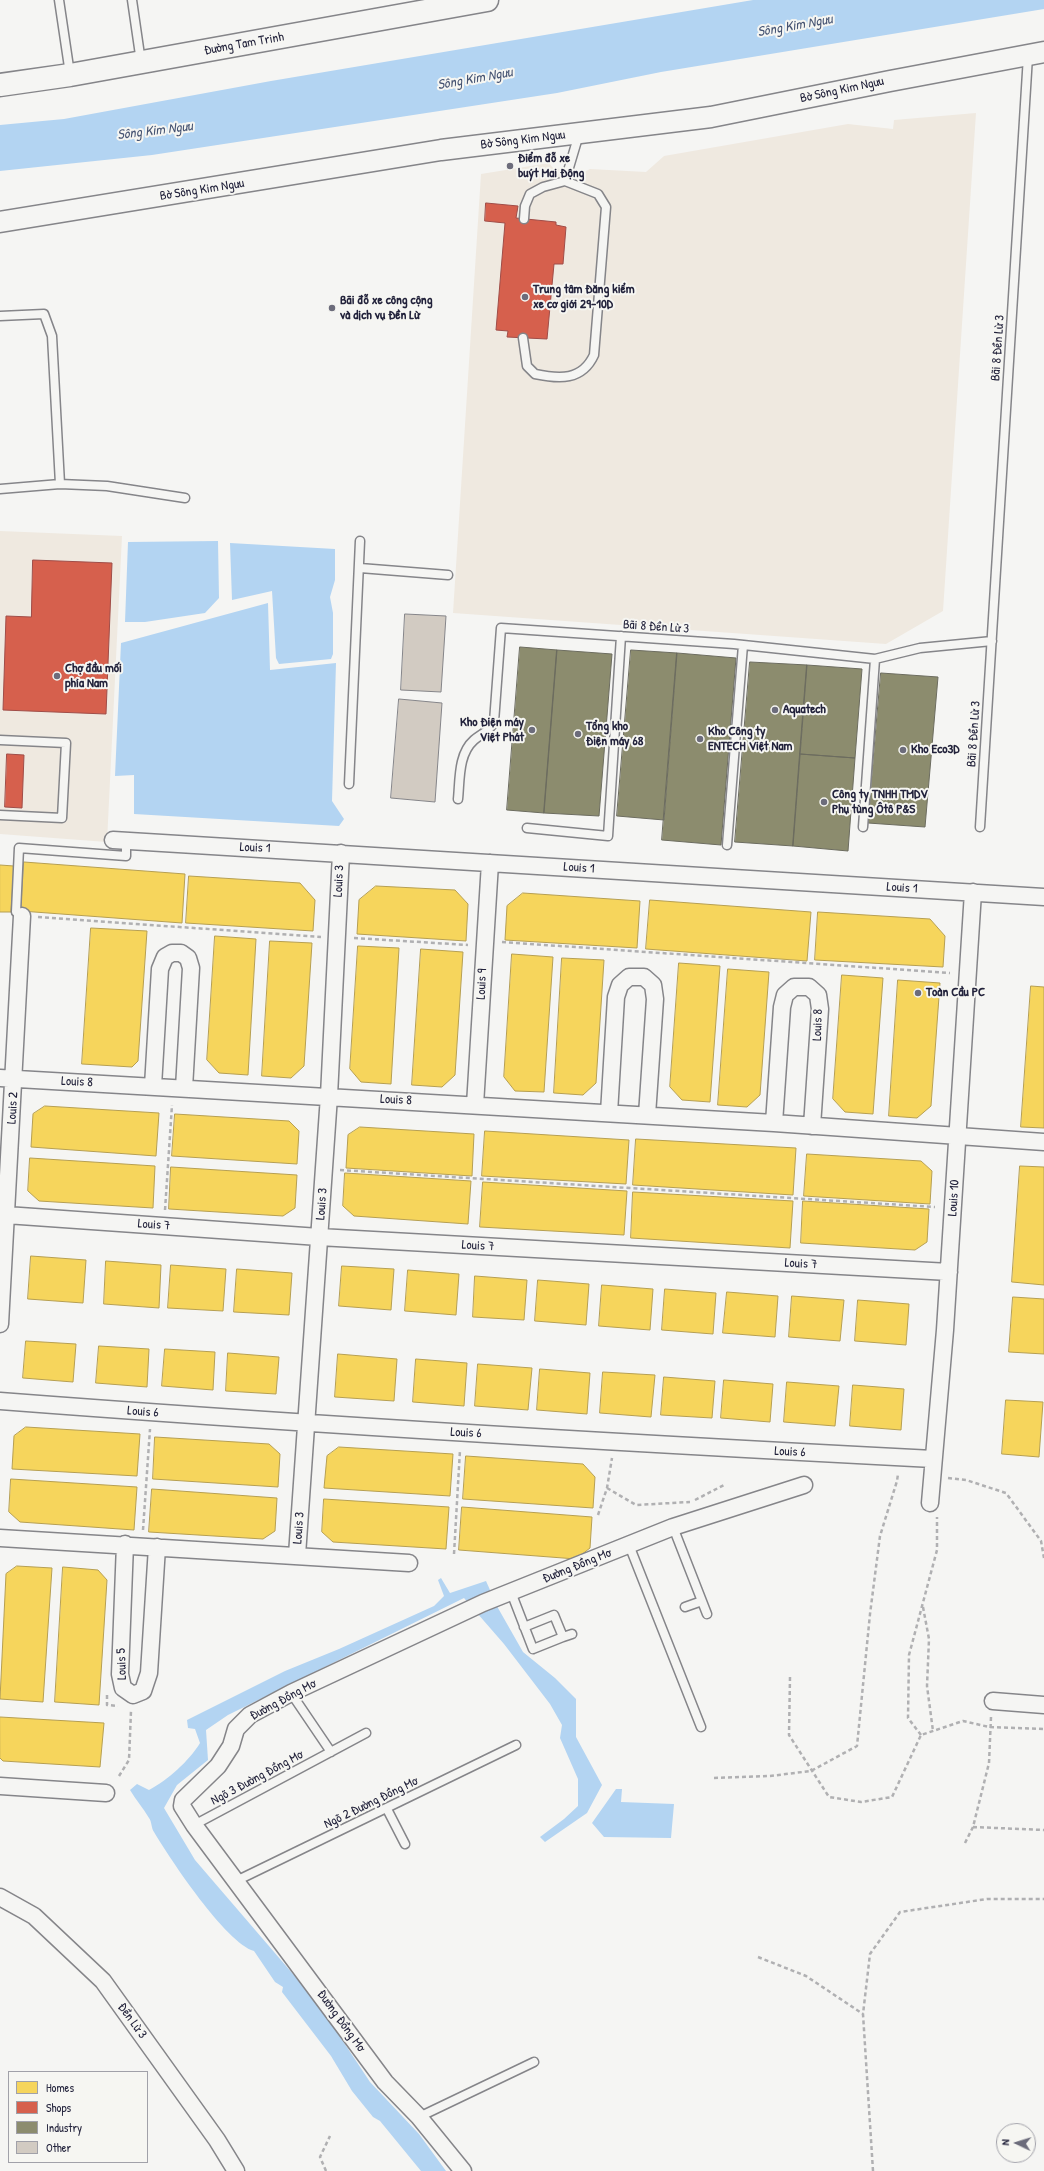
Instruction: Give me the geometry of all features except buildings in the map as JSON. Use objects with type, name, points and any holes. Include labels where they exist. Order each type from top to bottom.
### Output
[{"type":"main road","name":"Đường Tam Trinh","points":[[0,85],[141,63],[487,0]]},
{"type":"street","name":"Bờ Sông Kim Ngưu","points":[[0,222],[441,150],[711,117],[890,81],[1036,54]]},
{"type":"street","name":"Louis 1","points":[[120,840],[1044,897]]},
{"type":"street","name":"Louis 3","points":[[297,1555],[329,1096],[341,853]]},
{"type":"street","name":"Louis 9","points":[[475,1105],[490,863]]},
{"type":"street","name":"Louis 10","points":[[930,1503],[949,1272],[973,892]]},
{"type":"street","name":"Louis 2","points":[[0,1324],[6,1215],[7,1078],[22,916]]},
{"type":"street","points":[[153,1086],[160,969],[165,957],[172,952],[181,953],[188,958],[191,968],[184,1088]]},
{"type":"street","points":[[609,1113],[616,997],[620,985],[629,977],[644,977],[653,985],[655,999],[647,1116]]},
{"type":"street","name":"Louis 8","points":[[774,1123],[782,1007],[785,995],[794,987],[809,987],[818,995],[820,1009],[812,1126]]},
{"type":"street","name":"Louis 8","points":[[7,1078],[774,1123],[1044,1142]]},
{"type":"street","name":"Louis 7","points":[[6,1215],[319,1237],[949,1272]]},
{"type":"street","name":"Louis 6","points":[[0,1401],[306,1423],[614,1442],[933,1459]]},
{"type":"street","name":"Đường Đồng Mơ","points":[[463,2171],[419,2117],[385,2082],[194,1825],[182,1806],[183,1800],[218,1766],[231,1746],[236,1729],[250,1715],[291,1693],[483,1603],[673,1526],[804,1485]]},
{"type":"street","points":[[0,1538],[126,1544],[409,1562]]},
{"type":"street","name":"Louis 5","points":[[126,1544],[120,1674],[123,1688],[132,1695],[142,1691],[149,1674],[157,1547]]},
{"type":"street","points":[[993,1701],[1044,1705]]},
{"type":"street","points":[[0,1786],[106,1793]]},
{"type":"street","name":"Đền Lừ 3","points":[[0,1897],[34,1916],[102,1981],[217,2140],[236,2171]]},
{"type":"lane","points":[[59,0],[70,75]]},
{"type":"lane","points":[[132,0],[141,63]]},
{"type":"lane","name":"Bãi 8 Đền Lừ 3","points":[[980,827],[992,642],[1036,54]]},
{"type":"lane","points":[[565,181],[579,134]]},
{"type":"lane","points":[[523,338],[527,366],[535,374],[568,377],[578,373],[589,365],[594,355],[606,207],[598,194],[565,181],[544,187],[530,194],[525,206],[524,219]]},
{"type":"lane","points":[[0,316],[44,314],[52,336],[60,484]]},
{"type":"lane","points":[[0,489],[60,484],[107,486],[185,498]]},
{"type":"lane","points":[[349,784],[360,568],[360,541]]},
{"type":"lane","points":[[360,568],[448,575]]},
{"type":"lane","name":"Bãi 8 Đền Lừ 3","points":[[458,799],[463,754],[473,741],[489,730],[494,722],[501,628],[743,645],[875,659],[920,648],[992,642]]},
{"type":"lane","points":[[526,828],[608,836],[621,636]]},
{"type":"lane","points":[[727,845],[743,645]]},
{"type":"lane","points":[[863,827],[875,659]]},
{"type":"lane","points":[[0,740],[66,743],[62,818],[0,815]]},
{"type":"lane","points":[[22,916],[16,912],[19,848],[126,856],[120,840]]},
{"type":"lane","points":[[673,1526],[708,1614]]},
{"type":"lane","points":[[629,1545],[701,1727]]},
{"type":"lane","points":[[511,1592],[533,1649],[572,1634]]},
{"type":"lane","points":[[685,1607],[702,1601]]},
{"type":"lane","points":[[524,1627],[554,1615],[563,1637]]},
{"type":"lane","points":[[291,1693],[331,1752]]},
{"type":"lane","name":"Ngõ 3 Đường Đồng Mơ","points":[[194,1825],[366,1733]]},
{"type":"lane","name":"Ngõ 2 Đường Đồng Mơ","points":[[236,1881],[387,1809],[516,1745]]},
{"type":"lane","points":[[387,1809],[405,1844]]},
{"type":"lane","points":[[419,2117],[534,2062]]},
{"type":"path","points":[[22,916],[322,937]]},
{"type":"path","points":[[178,927],[178,934]]},
{"type":"path","points":[[349,938],[470,945]]},
{"type":"path","points":[[497,942],[950,973]]},
{"type":"path","points":[[638,952],[638,958]]},
{"type":"path","points":[[164,1213],[172,1104]]},
{"type":"path","points":[[335,1170],[935,1207]]},
{"type":"path","points":[[142,1534],[150,1428]]},
{"type":"path","points":[[598,1515],[607,1488],[614,1442]]},
{"type":"path","points":[[454,1554],[460,1450]]},
{"type":"path","points":[[714,1778],[770,1776],[811,1771],[857,1746],[870,1614],[880,1536],[897,1481],[899,1457]]},
{"type":"path","points":[[932,1477],[966,1480],[1006,1493],[1041,1541],[1044,1558]]},
{"type":"path","points":[[607,1488],[636,1504],[692,1502],[724,1485]]},
{"type":"path","points":[[921,1735],[908,1718],[909,1655],[937,1550],[937,1507],[930,1503]]},
{"type":"path","points":[[922,1606],[930,1639],[927,1686],[933,1731]]},
{"type":"path","points":[[790,1677],[789,1735],[830,1798],[861,1802],[892,1797],[921,1735],[963,1721],[989,1727],[1044,1729]]},
{"type":"path","points":[[108,1691],[107,1705],[125,1707]]},
{"type":"path","points":[[965,1844],[972,1827],[989,1763],[989,1727],[993,1701]]},
{"type":"path","points":[[119,1776],[129,1760],[131,1707]]},
{"type":"path","points":[[972,1827],[1044,1830]]},
{"type":"path","points":[[873,2171],[863,2014],[870,1954],[900,1912],[987,1899],[1044,1899]]},
{"type":"path","points":[[758,1957],[806,1976],[863,2014]]},
{"type":"path","points":[[326,2171],[320,2157],[330,2136]]},
{"type":"shaded area","points":[[976,113],[943,611],[886,644],[453,613],[481,174],[549,163],[553,168],[584,172],[590,169],[646,172],[664,156],[848,124],[893,129],[894,120]]},
{"type":"shaded area","name":"Chợ đầu mối phía Nam","points":[[0,531],[122,536],[107,842],[0,834]]},
{"type":"water","name":"Sông Kim Ngưu","points":[[753,0],[1044,0],[1044,9],[661,72],[557,93],[152,155],[0,171],[0,125],[64,119],[271,81]]},
{"type":"water","points":[[218,541],[219,598],[205,613],[145,622],[125,622],[128,542]]},
{"type":"water","points":[[230,543],[335,549],[335,580],[330,597],[333,613],[333,654],[331,659],[279,664],[276,658],[272,591],[232,600]]},
{"type":"water","points":[[268,603],[270,670],[336,663],[332,801],[344,819],[339,826],[134,814],[134,775],[115,776],[121,643]]},
{"type":"water","points":[[441,1578],[450,1593],[486,1581],[498,1608],[523,1652],[555,1678],[576,1699],[576,1737],[602,1785],[587,1813],[545,1842],[540,1837],[564,1819],[578,1806],[578,1779],[560,1738],[562,1725],[550,1704],[504,1644],[464,1598],[228,1715],[206,1730],[208,1760],[177,1785],[164,1808],[195,1860],[317,2002],[370,2082],[419,2134],[446,2171],[421,2171],[380,2121],[373,2117],[352,2091],[331,2056],[282,1992],[283,1987],[275,1982],[254,1951],[242,1945],[229,1933],[200,1899],[162,1845],[153,1830],[150,1820],[130,1790],[137,1784],[149,1790],[171,1775],[190,1757],[200,1743],[195,1729],[188,1728],[187,1720],[285,1671],[339,1649],[434,1606],[444,1596],[438,1580]]},
{"type":"water","points":[[616,1789],[622,1789],[621,1802],[674,1804],[671,1838],[604,1837],[592,1823]]},
{"type":"place","name":"Điểm đỗ xe buýt Mai Động","points":[[510,166]]},
{"type":"place","name":"Trung tâm Đăng kiểm xe cơ giới 29-10D","points":[[525,297]]},
{"type":"place","name":"Bãi đỗ xe công cộng và dịch vụ Đền Lừ","points":[[332,308]]},
{"type":"place","name":"Chợ đầu mối phía Nam","points":[[57,676]]},
{"type":"place","name":"Aquatech","points":[[775,710]]},
{"type":"place","name":"Kho Điện máy Việt Phát","points":[[532,730]]},
{"type":"place","name":"Tổng kho Điện máy 68","points":[[578,734]]},
{"type":"place","name":"Kho Công ty ENTECH Việt Nam","points":[[700,739]]},
{"type":"place","name":"Kho Eco3D","points":[[903,750]]},
{"type":"place","name":"Công ty TNHH TMDV Phụ tùng Ôtô P&S","points":[[824,802]]},
{"type":"place","name":"Toàn Cầu PC","points":[[918,993]]}]
